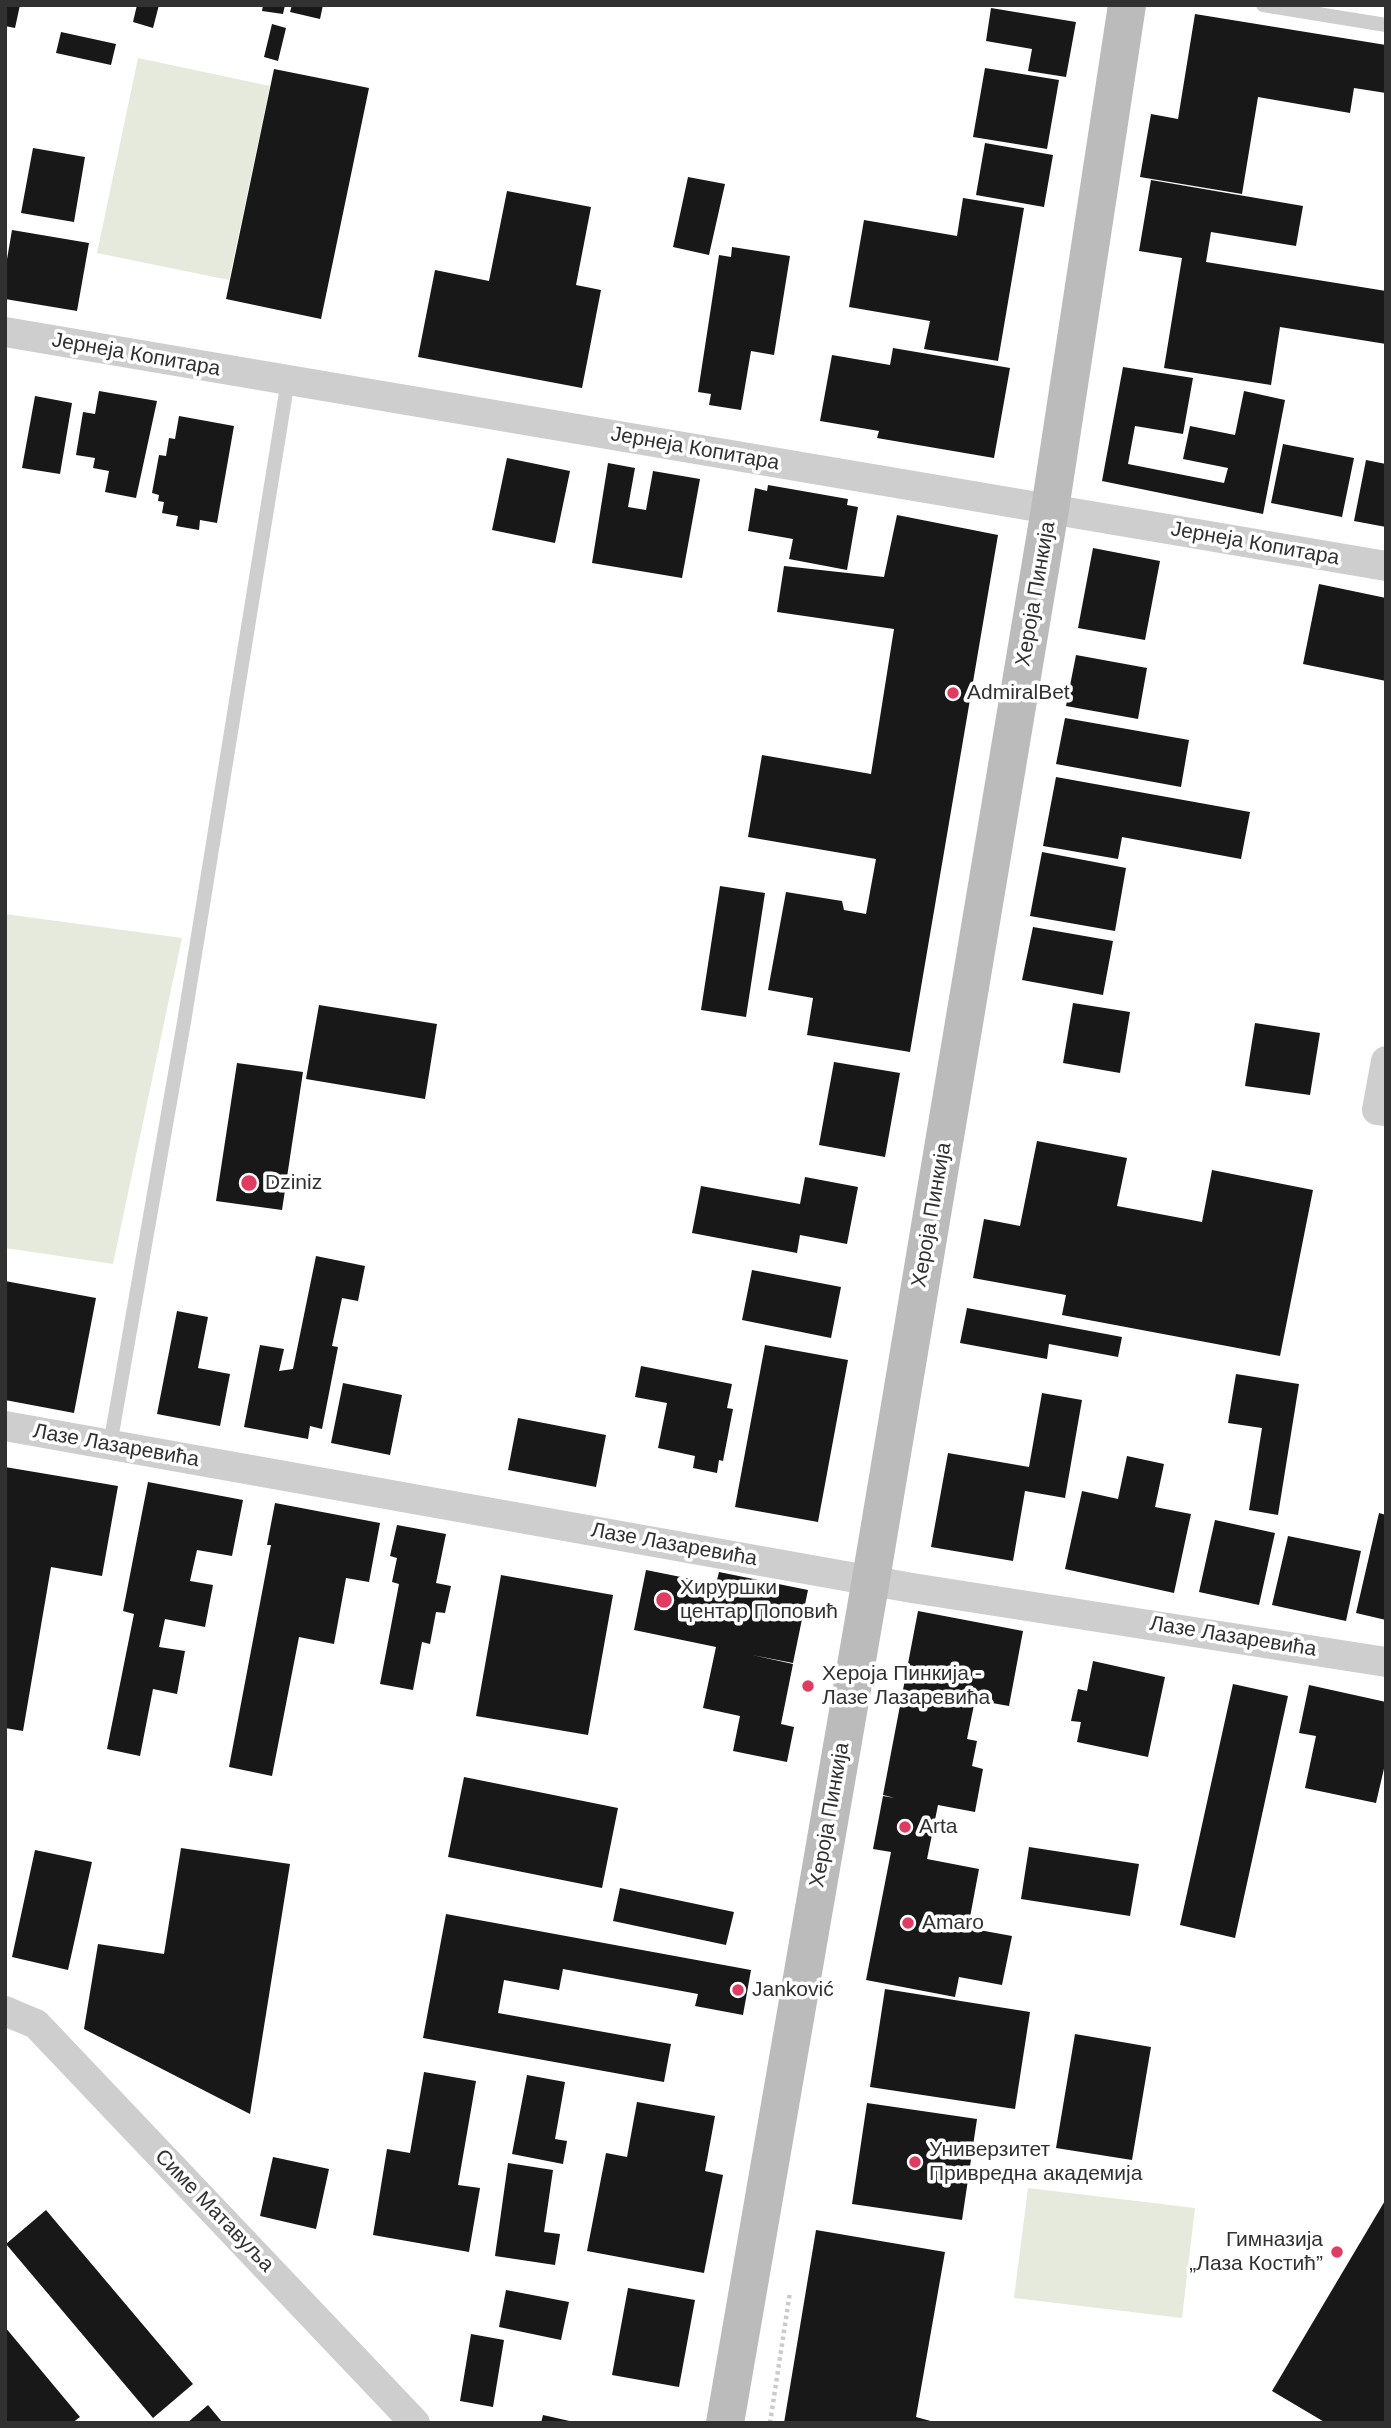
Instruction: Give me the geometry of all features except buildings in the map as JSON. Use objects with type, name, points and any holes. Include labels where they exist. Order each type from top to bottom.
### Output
[{"type":"street","name":"Хероја Пинкија","points":[[724,2423],[871,1579],[1050,509],[1127,5]]},
{"type":"street","name":"Јернеја Копитара","points":[[5,332],[1386,566]]},
{"type":"street","points":[[1386,1061],[1377,1110],[1386,1111]]},
{"type":"street","name":"Лазе Лазаревића","points":[[5,1426],[871,1579],[1386,1662]]},
{"type":"street","name":"Симе Матавуља","points":[[5,2011],[36,2025],[415,2423]]},
{"type":"lane","points":[[1263,5],[1386,25]]},
{"type":"lane","points":[[110,1445],[182,1036],[288,380]]},
{"type":"shaded area","points":[[138,58],[270,86],[229,280],[97,253]]},
{"type":"shaded area","points":[[5,914],[182,938],[113,1264],[5,1248]]},
{"type":"shaded area","points":[[1028,2188],[1195,2208],[1182,2318],[1014,2298]]},
{"type":"place","name":"AdmiralBet","points":[[953,693]]},
{"type":"place","name":"Dziniz","points":[[249,1183]]},
{"type":"place","name":"Хируршки центар Поповић","points":[[664,1600]]},
{"type":"place","name":"Хероја Пинкија - Лазе Лазаревића","points":[[808,1686]]},
{"type":"place","name":"Arta","points":[[905,1827]]},
{"type":"place","name":"Amaro","points":[[908,1923]]},
{"type":"place","name":"Janković","points":[[738,1990]]},
{"type":"place","name":"Универзитет Привредна академија","points":[[915,2162]]},
{"type":"place","name":"Гимназија „Лаза Костић”","points":[[1337,2252]]}]
